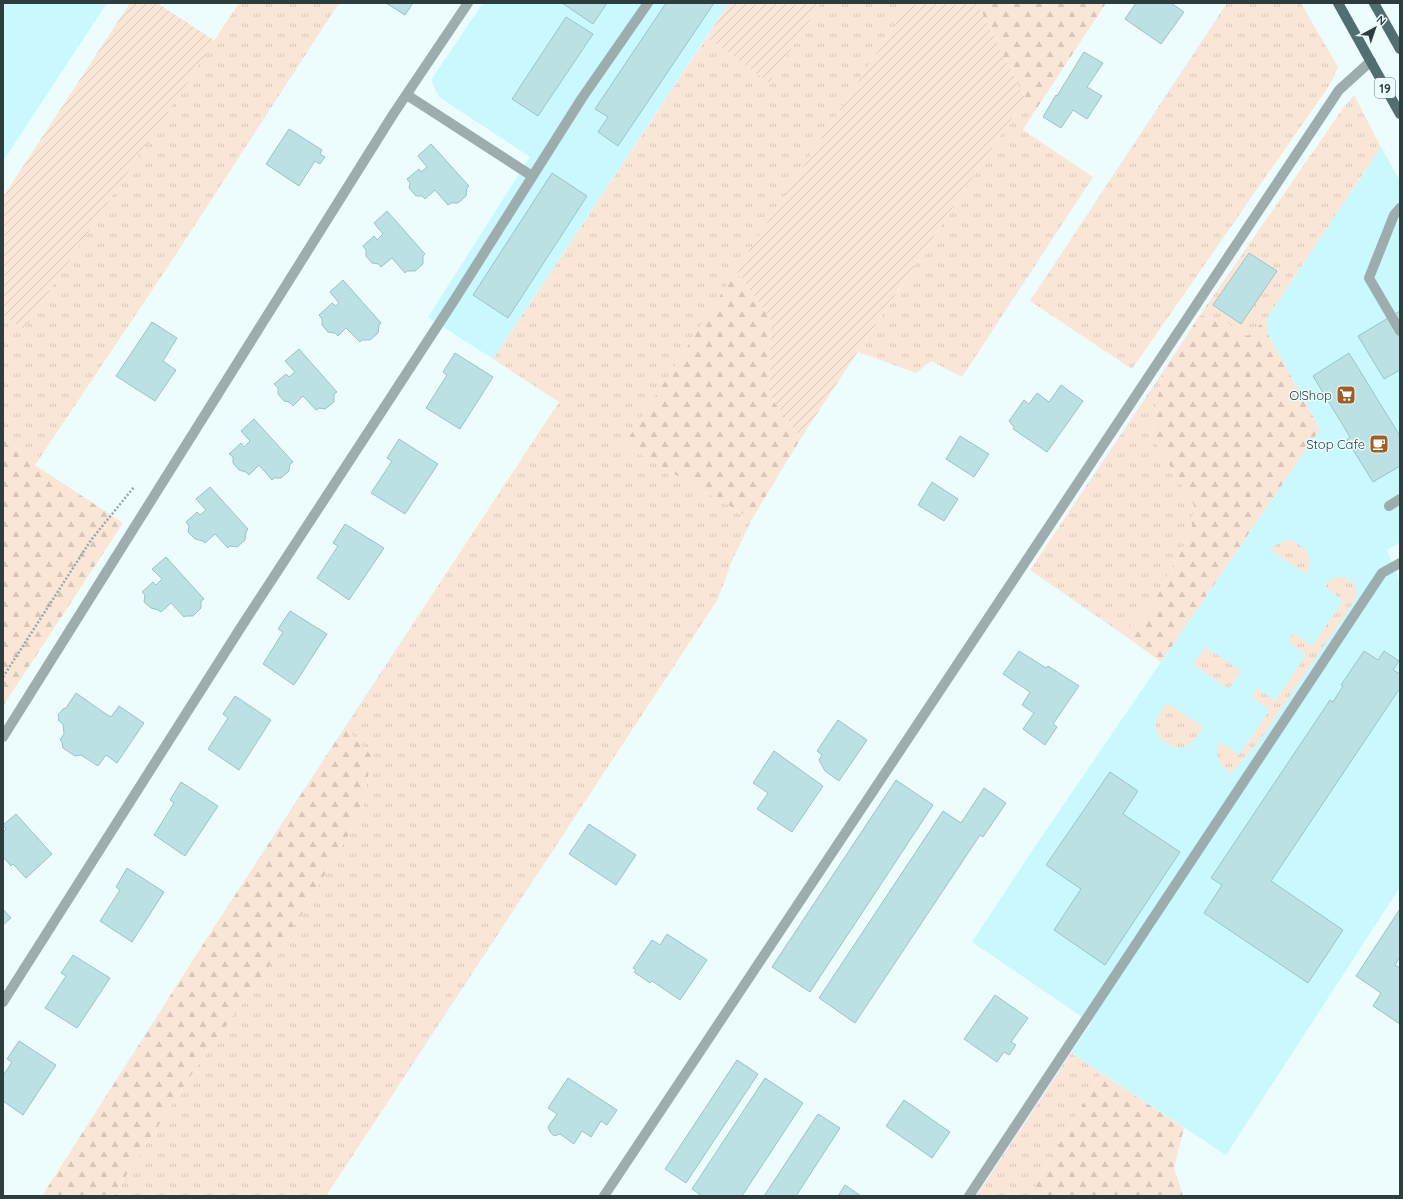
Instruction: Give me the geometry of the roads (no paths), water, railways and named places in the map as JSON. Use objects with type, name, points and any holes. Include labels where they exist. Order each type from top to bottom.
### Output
[{"type":"main road","name":"19","points":[[1338,3],[1400,114]]},
{"type":"main road","points":[[1374,3],[1400,49]]},
{"type":"street","points":[[3,737],[407,95],[468,3]]},
{"type":"street","points":[[3,1002],[243,624],[455,299],[582,98],[648,3]]},
{"type":"street","points":[[604,1196],[1338,90],[1371,61]]},
{"type":"street","points":[[407,95],[532,176]]},
{"type":"street","points":[[1400,208],[1394,215],[1369,278],[1400,331]]},
{"type":"street","points":[[1389,506],[1400,499]]},
{"type":"street","points":[[969,1196],[1382,573],[1400,563]]},
{"type":"place","name":"O!Shop","points":[[1346,395]]},
{"type":"place","name":"Stop Cafe","points":[[1379,444]]}]
